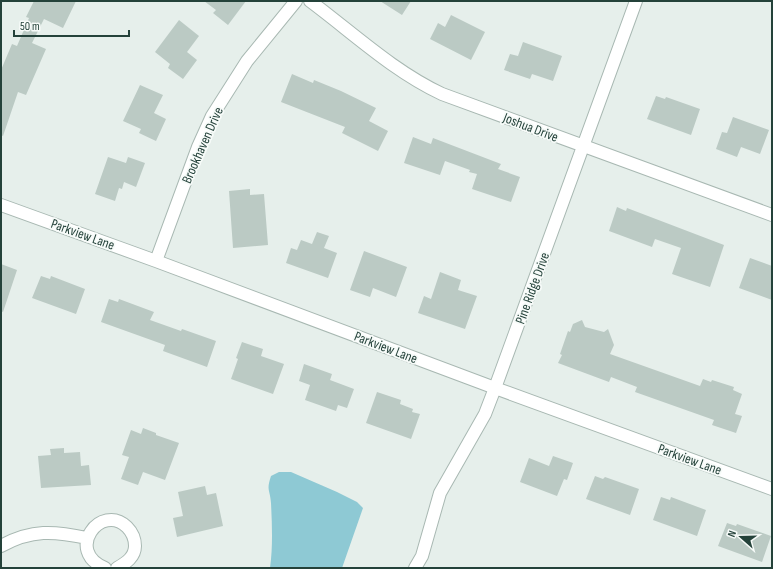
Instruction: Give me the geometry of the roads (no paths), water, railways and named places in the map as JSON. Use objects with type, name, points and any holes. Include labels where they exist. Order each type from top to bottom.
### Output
[{"type":"street","name":"Brookhaven Drive","points":[[156,261],[198,147],[212,116],[247,60],[296,1]]},
{"type":"street","name":"Joshua Drive","points":[[310,1],[396,67],[428,88],[583,147],[772,215]]},
{"type":"street","name":"Pine Ridge Drive","points":[[415,568],[422,556],[440,493],[485,414],[636,1]]},
{"type":"street","name":"Parkview Lane","points":[[1,205],[156,261],[495,388],[772,488]]},
{"type":"street","points":[[105,568],[97,565],[90,558],[87,548],[87,538],[91,530],[106,520],[115,520],[124,523],[134,538],[135,547],[132,556],[125,564],[117,568]]},
{"type":"street","points":[[1,546],[26,536],[44,532],[62,533],[87,538]]},
{"type":"water","points":[[279,472],[291,472],[357,502],[363,508],[342,568],[270,568],[272,552],[272,527],[269,485],[271,476]]}]
